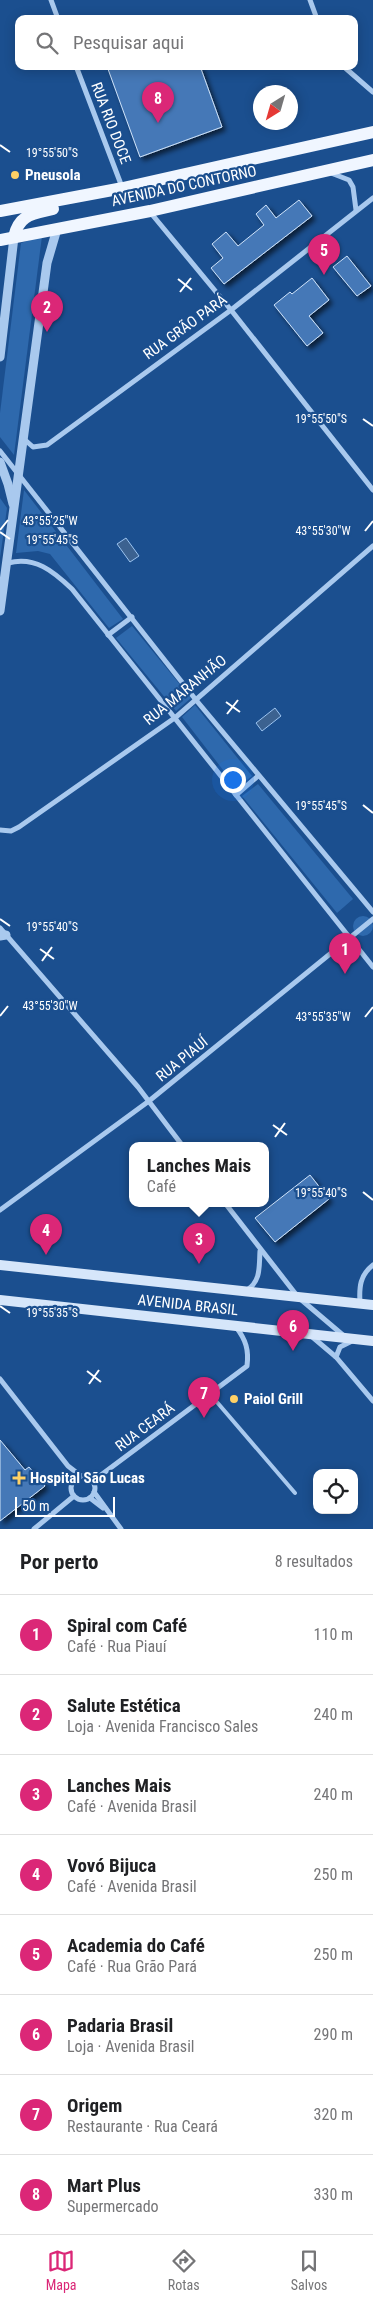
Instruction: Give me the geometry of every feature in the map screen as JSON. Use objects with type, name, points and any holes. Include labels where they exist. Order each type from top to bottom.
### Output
[{"type":"main road","name":"AVENIDA DO CONTORNO","points":[[0,211],[123,188],[373,132]]},
{"type":"main road","name":"AVENIDA DO CONTORNO","points":[[0,240],[150,211],[373,160]]},
{"type":"main road","points":[[14,237],[16,226],[29,215],[75,204],[108,191]]},
{"type":"main road","name":"AVENIDA BRASIL","points":[[0,1265],[373,1305]]},
{"type":"main road","name":"AVENIDA BRASIL","points":[[0,1300],[234,1324],[373,1341]]},
{"type":"street","points":[[51,0],[57,15]]},
{"type":"street","points":[[310,0],[316,15]]},
{"type":"street","name":"RUA RIO DOCE","points":[[78,70],[123,188]]},
{"type":"street","points":[[347,70],[373,92]]},
{"type":"street","points":[[326,171],[349,180],[353,187],[356,210]]},
{"type":"street","name":"RUA GRÃO PARÁ","points":[[24,438],[33,447],[46,444],[231,310],[373,198]]},
{"type":"street","points":[[150,211],[373,490]]},
{"type":"street","points":[[0,611],[20,475],[47,263],[57,229]]},
{"type":"street","points":[[0,357],[14,237]]},
{"type":"street","points":[[0,451],[196,700],[373,912]]},
{"type":"street","points":[[0,462],[8,484],[14,514]]},
{"type":"street","name":"RUA MARANHÃO","points":[[0,830],[11,831],[19,827],[176,717],[373,546]]},
{"type":"street","points":[[8,563],[20,560],[33,562],[60,577],[72,589],[176,717],[373,967]]},
{"type":"street","points":[[108,635],[132,618]]},
{"type":"street","points":[[236,794],[258,776]]},
{"type":"street","name":"RUA PIAUÍ","points":[[0,1210],[149,1101],[351,939],[373,919]]},
{"type":"street","points":[[0,928],[3,935],[149,1101],[180,1142]]},
{"type":"street","points":[[228,1207],[260,1251],[298,1297],[316,1315],[347,1338]]},
{"type":"street","points":[[244,1292],[253,1286],[259,1275],[260,1251]]},
{"type":"street","points":[[360,1304],[360,1288],[364,1272],[373,1265]]},
{"type":"street","name":"RUA CEARÁ","points":[[93,1481],[247,1366],[249,1352],[243,1337],[234,1324]]},
{"type":"street","points":[[308,1334],[336,1357],[373,1401]]},
{"type":"street","points":[[336,1357],[340,1346],[347,1342],[361,1340]]},
{"type":"street","points":[[0,1379],[68,1466],[81,1476],[88,1477],[93,1481],[94,1492],[121,1529]]},
{"type":"street","points":[[68,1466],[74,1481],[72,1492],[74,1496],[82,1500],[90,1498],[94,1492]]},
{"type":"street","points":[[74,1481],[81,1476]]},
{"type":"street","points":[[34,1529],[74,1496]]},
{"type":"street","points":[[90,1498],[106,1510]]},
{"type":"lane","points":[[210,1394],[295,1492]]},
{"type":"shaded area","points":[[42,236],[14,455],[0,437],[0,413],[21,243]]},
{"type":"shaded area","points":[[24,490],[123,619],[109,628],[50,554],[38,551],[16,553]]},
{"type":"shaded area","points":[[0,498],[7,508],[0,558]]},
{"type":"shaded area","points":[[126,538],[139,556],[130,562],[117,544]]},
{"type":"shaded area","points":[[132,626],[191,698],[176,711],[116,638]]},
{"type":"shaded area","points":[[195,705],[252,776],[237,788],[182,717]]},
{"type":"shaded area","points":[[275,708],[281,716],[262,731],[256,723]]},
{"type":"shaded area","points":[[258,784],[353,899],[337,913],[242,796]]},
{"type":"shaded area","points":[[363,916],[370,919],[373,926],[370,933],[363,936],[356,933],[353,926],[356,919]]},
{"type":"building","points":[[108,70],[201,70],[222,127],[140,157]]},
{"type":"building","points":[[299,200],[312,216],[224,284],[211,268],[223,258],[212,244],[226,232],[238,246],[264,225],[256,214],[266,205],[276,218]]},
{"type":"building","points":[[347,256],[371,286],[357,296],[333,267]]},
{"type":"building","points":[[312,278],[329,300],[309,316],[323,333],[307,346],[274,305]]},
{"type":"building","points":[[310,1175],[329,1199],[275,1242],[255,1218]]},
{"type":"building","name":"Hospital São Lucas","points":[[0,1440],[25,1470],[29,1467],[45,1486],[0,1521]]},
{"type":"place","name":"Mart Plus","points":[[158,123]]},
{"type":"place","name":"Pneusola","points":[[15,175]]},
{"type":"place","name":"Academia do Café","points":[[324,275]]},
{"type":"place","name":"Salute Estética","points":[[47,332]]},
{"type":"place","name":"Spiral com Café","points":[[345,974]]},
{"type":"place","name":"Vovó Bijuca","points":[[46,1255]]},
{"type":"place","name":"Lanches Mais","points":[[199,1264]]},
{"type":"place","name":"Padaria Brasil","points":[[293,1351]]},
{"type":"place","name":"Paiol Grill","points":[[234,1399]]},
{"type":"place","name":"Origem","points":[[204,1418]]},
{"type":"place","name":"Hospital São Lucas","points":[[19,1478]]}]
